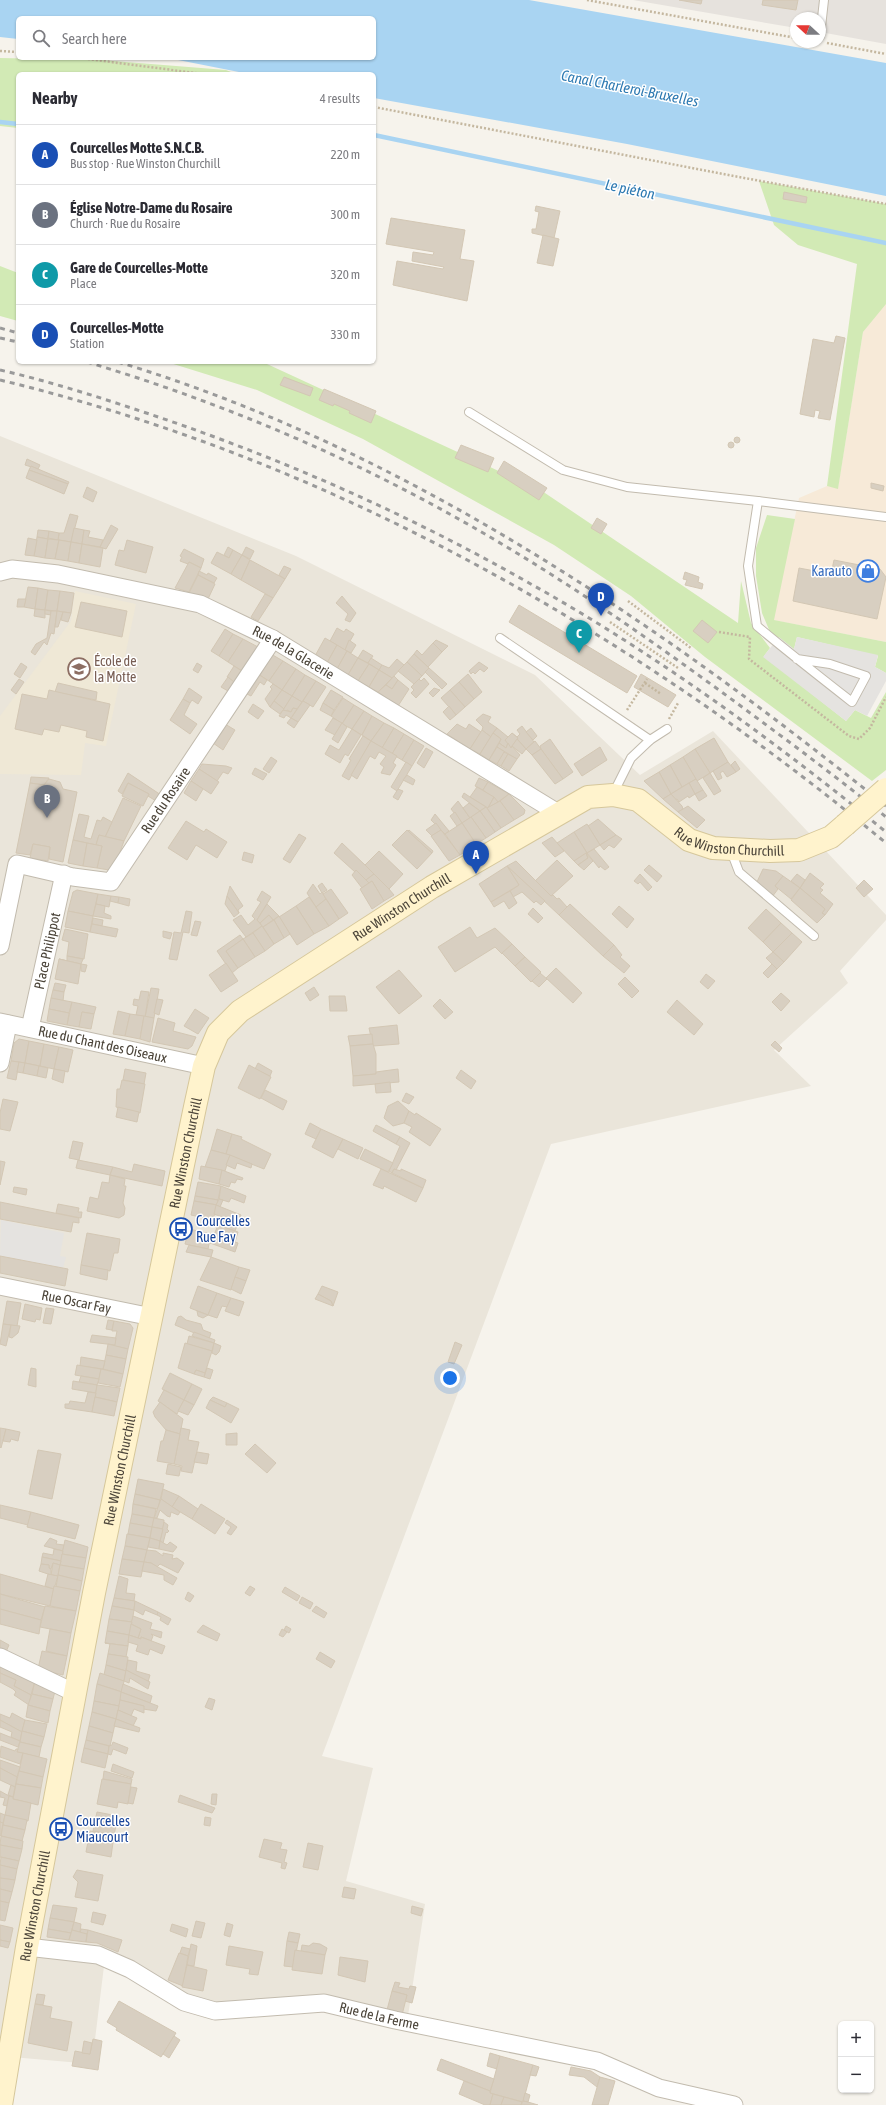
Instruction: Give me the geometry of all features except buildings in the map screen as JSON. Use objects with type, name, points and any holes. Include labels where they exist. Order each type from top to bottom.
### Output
[{"type":"main road","name":"Rue Winston Churchill","points":[[1,2105],[27,1947],[94,1593],[204,1066],[218,1033],[240,1011],[432,887],[588,797],[613,795],[638,800],[689,840],[713,848],[770,851],[799,850],[831,837],[886,790]]},
{"type":"street","points":[[0,583],[6,571]]},
{"type":"street","name":"Rue de la Glacerie","points":[[6,571],[58,574],[200,604],[273,639],[558,813]]},
{"type":"street","name":"Rue du Rosaire","points":[[0,946],[17,864],[111,882],[273,639]]},
{"type":"street","name":"Place Philippot","points":[[30,1028],[64,874]]},
{"type":"street","points":[[0,1063],[4,1023]]},
{"type":"street","name":"Rue du Chant des Oiseaux","points":[[4,1023],[204,1066]]},
{"type":"street","name":"Rue Oscar Fay","points":[[0,1286],[152,1317]]},
{"type":"street","points":[[0,1657],[75,1693]]},
{"type":"street","name":"Rue de la Ferme","points":[[27,1947],[98,1955],[130,1969],[184,2002],[214,2011],[324,2003],[395,2020],[597,2061],[659,2088],[734,2105]]},
{"type":"lane","points":[[823,12],[824,0]]},
{"type":"lane","points":[[469,412],[564,470],[627,487],[886,517]]},
{"type":"lane","points":[[758,501],[748,566],[757,626],[797,659],[852,702],[866,676],[830,664],[797,659]]},
{"type":"lane","points":[[500,638],[622,719],[650,740]]},
{"type":"lane","points":[[613,795],[631,758],[667,726]]},
{"type":"lane","points":[[730,849],[740,872],[814,936]]},
{"type":"path","points":[[587,0],[790,37]]},
{"type":"path","points":[[826,43],[886,54]]},
{"type":"path","points":[[0,51],[16,52]]},
{"type":"path","points":[[95,60],[188,72]]},
{"type":"path","points":[[376,107],[886,204]]},
{"type":"path","points":[[628,601],[691,648]]},
{"type":"path","points":[[610,622],[678,668]]},
{"type":"path","points":[[719,632],[750,637],[749,659],[849,736],[859,739],[870,728],[886,697]]},
{"type":"path","points":[[622,719],[647,679]]},
{"type":"path","points":[[645,683],[661,694]]},
{"type":"path","points":[[667,726],[678,703]]},
{"type":"shaded area","points":[[633,0],[886,0],[886,44],[826,33],[826,12],[790,12],[790,27]]},
{"type":"shaded area","points":[[884,304],[886,304],[886,642],[773,620],[799,498],[827,486],[838,488],[863,332]]},
{"type":"shaded area","points":[[0,436],[296,556],[535,675],[640,775],[713,731],[886,915],[886,920],[840,971],[848,983],[774,1050],[811,1086],[551,1144],[322,1756],[373,1768],[346,1881],[425,1904],[406,2029],[322,2011],[214,2018],[141,1981],[104,1966],[92,2064],[0,2056]]},
{"type":"shaded area","name":"École de la Motte","points":[[75,591],[136,604],[106,746],[85,743],[81,775],[0,774],[0,716],[71,621]]},
{"type":"shaded area","points":[[779,637],[794,649],[797,637],[878,655],[875,667],[886,673],[886,681],[867,716],[855,710],[846,721],[763,657]]},
{"type":"shaded area","points":[[1,1220],[64,1233],[60,1256],[66,1257],[63,1268],[0,1256]]},
{"type":"green space","points":[[0,58],[16,58],[16,60],[101,60],[226,70],[231,72],[16,72],[16,128],[0,126]]},
{"type":"green space","points":[[759,181],[886,204],[886,304],[863,332],[838,489],[827,486],[857,264],[798,245],[774,225]]},
{"type":"green space","points":[[0,266],[16,272],[16,320],[0,316]]},
{"type":"green space","points":[[173,364],[267,364],[542,491],[738,623],[741,581],[751,623],[770,648],[764,656],[846,721],[855,710],[871,718],[886,692],[886,770],[872,781],[705,657],[631,596],[554,545],[363,439],[257,390]]},
{"type":"green space","points":[[767,515],[795,519],[774,620],[886,642],[886,673],[875,667],[878,656],[797,637],[794,649],[770,632],[762,613],[756,576],[756,548]]},
{"type":"water","name":"Canal Charleroi-Bruxelles","points":[[0,0],[529,0],[790,46],[790,48],[801,48],[886,63],[886,196],[627,144],[376,98],[376,72],[239,72],[178,60],[376,60],[376,16],[16,16],[16,39],[0,37]]},
{"type":"waterway","name":"Le piéton","points":[[0,122],[16,124]]},
{"type":"waterway","name":"Le piéton","points":[[376,135],[886,243]]},
{"type":"railway","points":[[0,328],[16,332]]},
{"type":"railway","points":[[0,338],[16,342]]},
{"type":"railway","points":[[93,364],[182,393],[275,429],[321,449],[411,493],[492,538],[600,606],[635,630],[704,679],[886,817]]},
{"type":"railway","points":[[124,364],[223,398],[326,442],[426,491],[523,547],[617,607],[709,671],[799,737],[886,806]]},
{"type":"railway","points":[[0,370],[85,393],[170,421],[262,455],[353,494],[442,536],[529,583],[622,638],[757,732],[886,832]]},
{"type":"railway","points":[[0,380],[122,414],[240,456],[356,505],[469,561],[578,623],[684,691],[787,765],[886,843]]},
{"type":"place","name":"Karauto","points":[[868,571]]},
{"type":"place","name":"Courcelles-Motte","points":[[601,616]]},
{"type":"place","name":"Gare de Courcelles-Motte","points":[[579,653]]},
{"type":"place","name":"École de la Motte","points":[[79,669]]},
{"type":"place","name":"Église Notre-Dame du Rosaire","points":[[47,818]]},
{"type":"place","name":"Courcelles Motte S.N.C.B.","points":[[476,874]]},
{"type":"place","name":"Courcelles Rue Fay","points":[[181,1229]]},
{"type":"place","name":"Courcelles Miaucourt","points":[[61,1829]]}]
